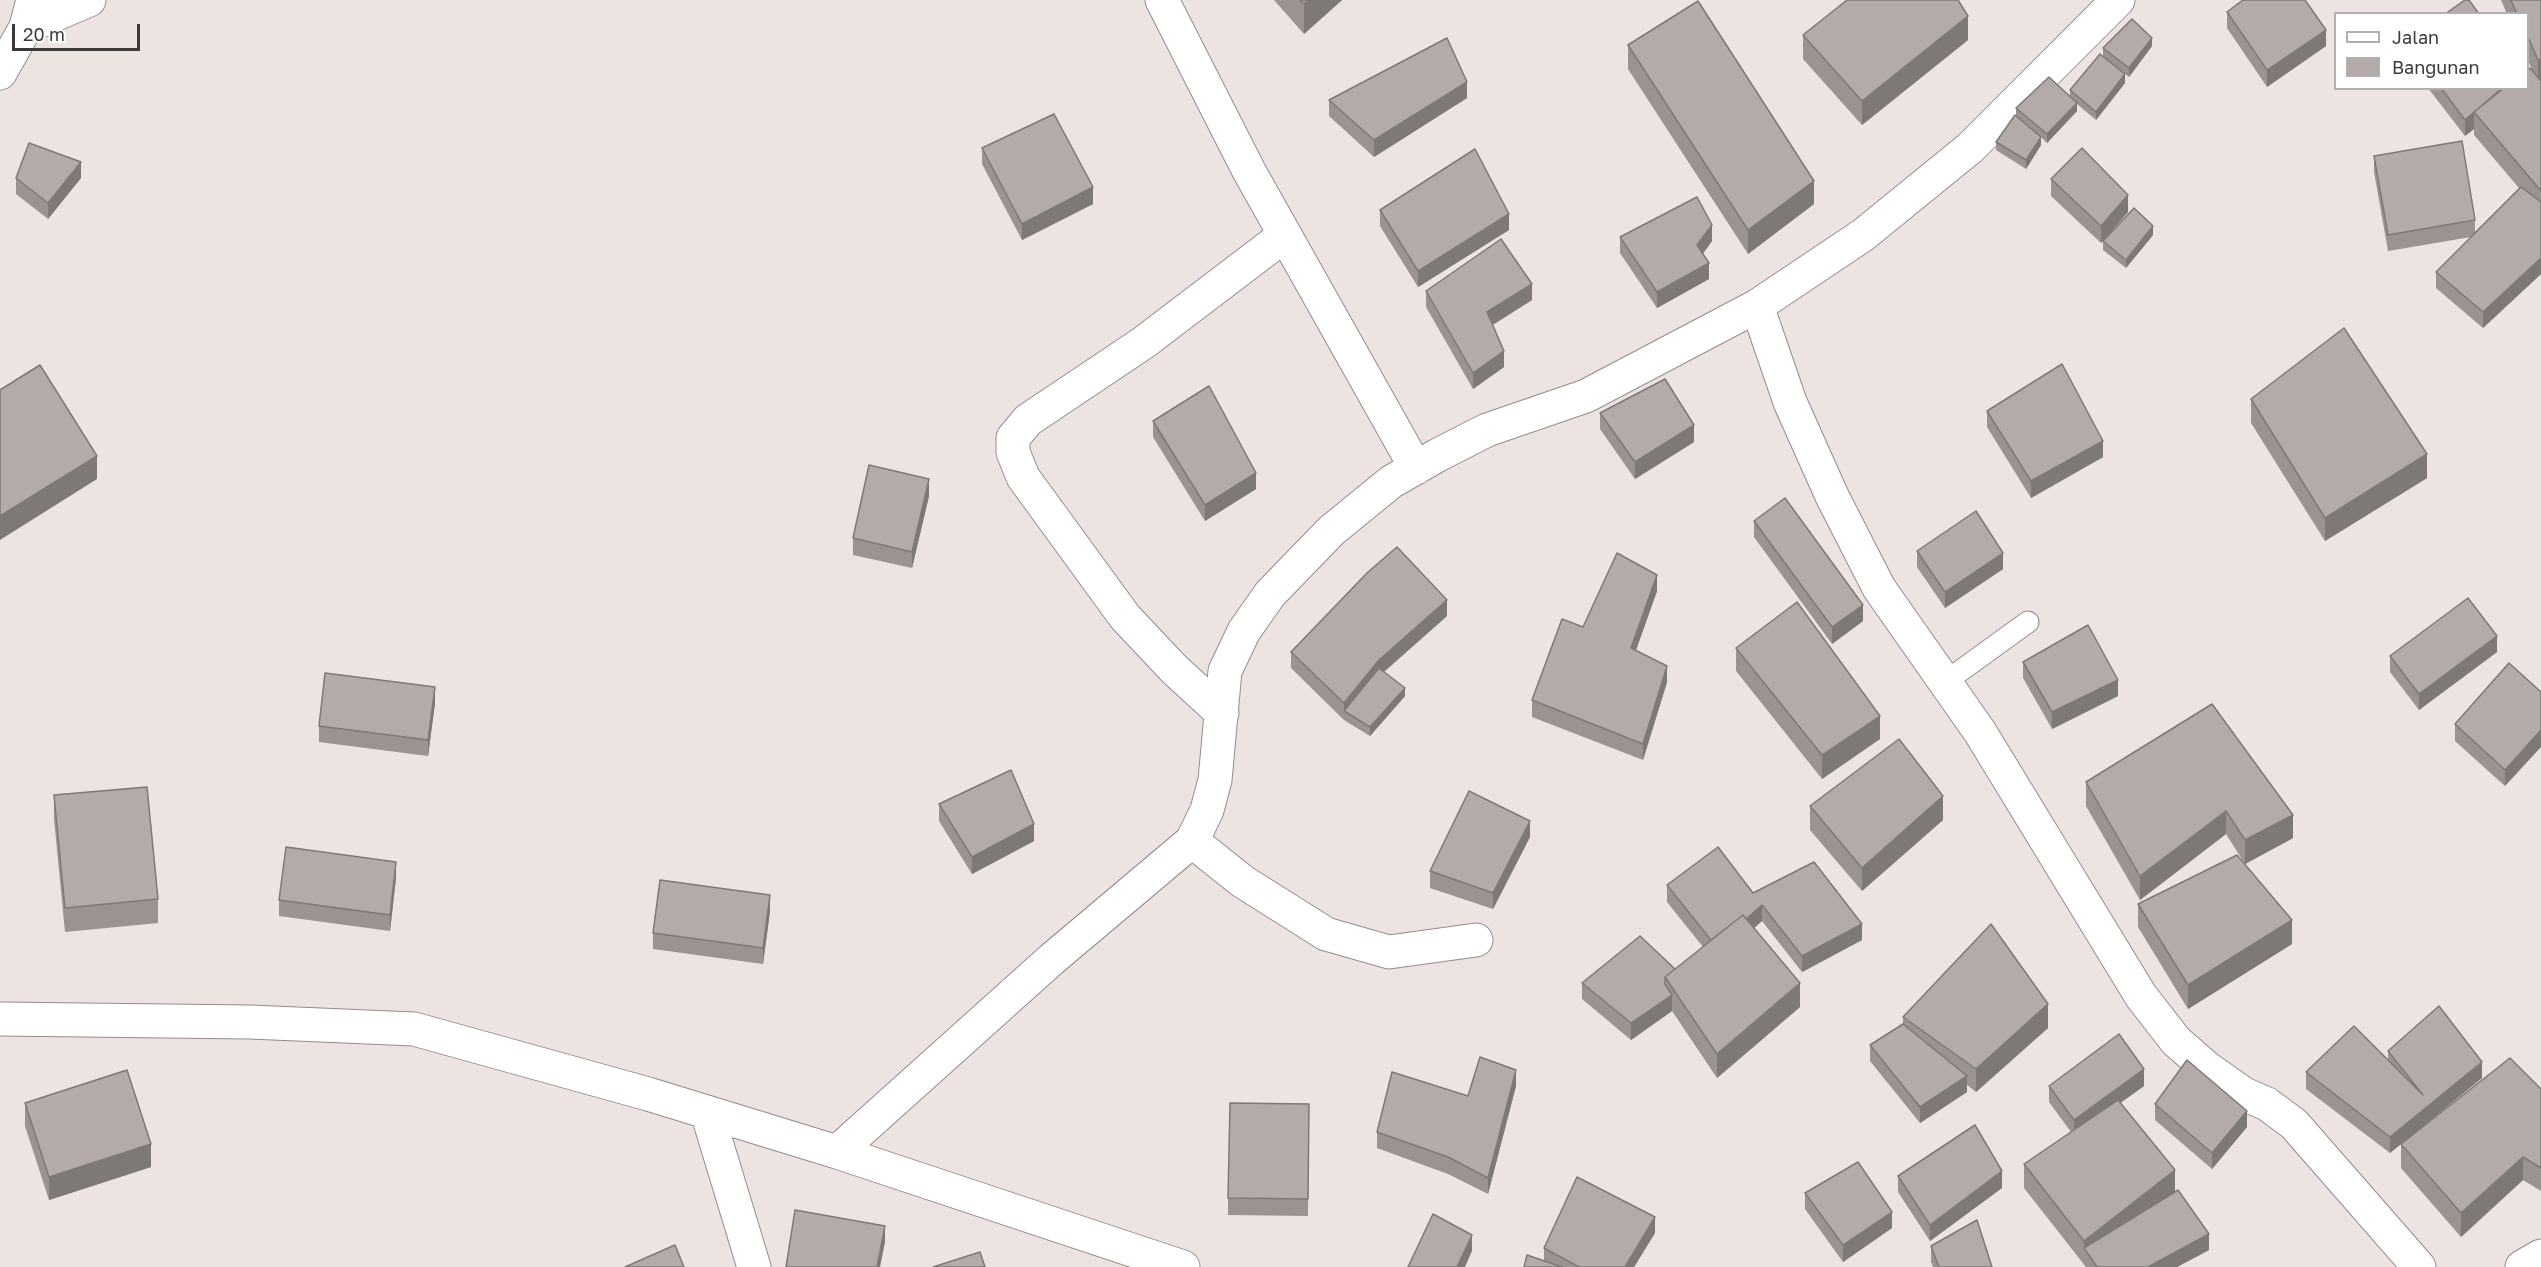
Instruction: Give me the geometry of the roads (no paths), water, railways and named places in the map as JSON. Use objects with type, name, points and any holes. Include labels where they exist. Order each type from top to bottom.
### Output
[{"type":"street","points":[[0,73],[29,13],[89,0]]},
{"type":"street","points":[[1162,0],[1249,171],[1416,468]]},
{"type":"street","points":[[837,1152],[1052,960],[1192,841],[1208,810],[1215,780],[1225,671],[1244,631],[1270,594],[1331,531],[1391,482],[1416,468],[1487,430],[1586,396],[1757,306],[1863,235],[1970,148],[2118,0]]},
{"type":"street","points":[[1222,713],[1174,669],[1125,617],[1023,477],[1013,452],[1012,438],[1028,420],[1143,343],[1284,234]]},
{"type":"street","points":[[1757,306],[1790,402],[1832,496],[1879,588],[1980,732],[2141,996],[2176,1041],[2206,1068],[2244,1094],[2267,1104],[2294,1124],[2419,1267]]},
{"type":"street","points":[[1192,841],[1242,881],[1326,934],[1389,952],[1476,940]]},
{"type":"street","points":[[0,1019],[250,1022],[414,1029],[707,1112],[837,1152],[1183,1267]]},
{"type":"street","points":[[707,1112],[754,1267]]},
{"type":"street","points":[[2522,1267],[2541,1256]]},
{"type":"lane","points":[[1945,682],[2028,622]]}]
